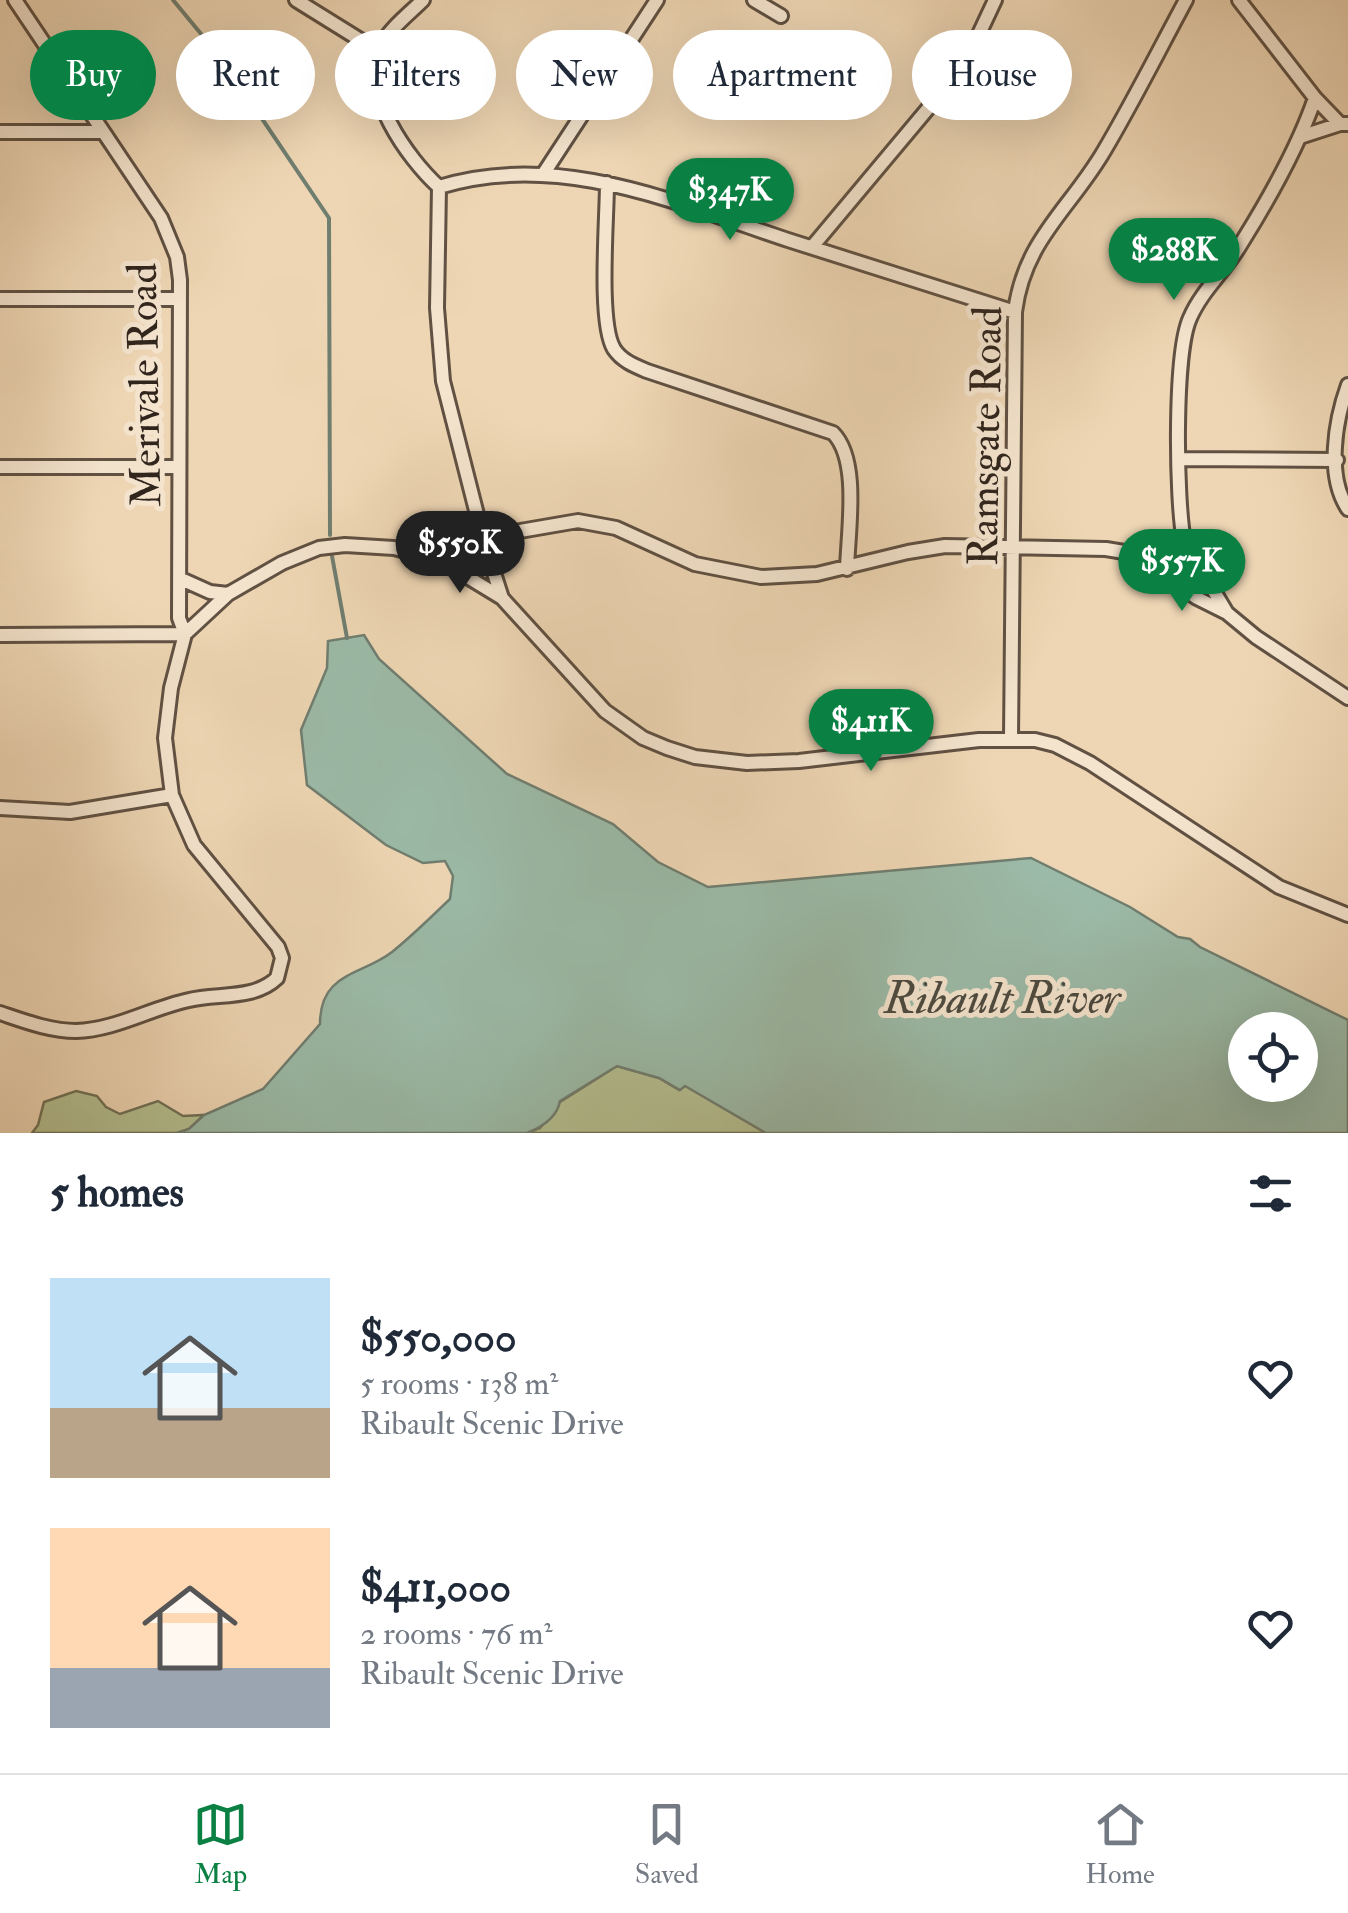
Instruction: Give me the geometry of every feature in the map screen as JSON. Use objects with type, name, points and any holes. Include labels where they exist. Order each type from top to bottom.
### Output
[{"type":"street","name":"Merivale Road","points":[[0,1014],[46,1027],[81,1030],[116,1024],[186,1000],[261,990],[282,969],[278,947],[202,856],[172,794],[166,764],[168,706],[185,634],[179,618],[178,258],[170,237],[14,0]]},
{"type":"street","points":[[296,0],[344,30]]},
{"type":"street","points":[[393,30],[423,0]]},
{"type":"street","points":[[544,172],[657,0]]},
{"type":"street","points":[[754,0],[781,16]]},
{"type":"street","points":[[812,247],[946,87],[973,48],[995,0]]},
{"type":"street","name":"Ramsgate Road","points":[[1011,739],[1015,312],[1024,266],[1092,170],[1186,0]]},
{"type":"street","points":[[1239,0],[1315,98],[1344,124]]},
{"type":"street","points":[[1228,614],[1184,540],[1180,521],[1184,333],[1201,298],[1242,244],[1302,136],[1315,98]]},
{"type":"street","points":[[392,120],[427,176],[439,187],[437,308],[442,381],[502,598]]},
{"type":"street","points":[[1302,136],[1344,124]]},
{"type":"street","points":[[0,132],[103,132]]},
{"type":"street","points":[[439,187],[465,179],[544,172],[607,183],[1015,312]]},
{"type":"street","points":[[607,183],[606,326],[614,348],[630,364],[647,371],[833,433],[846,449],[849,468],[847,568]]},
{"type":"street","points":[[0,299],[180,300]]},
{"type":"street","points":[[1348,385],[1338,416],[1336,460],[1338,492],[1348,510]]},
{"type":"street","points":[[1180,459],[1336,460]]},
{"type":"street","points":[[0,467],[178,468]]},
{"type":"street","points":[[438,559],[520,531],[578,521],[616,528],[695,564],[734,574],[784,577],[847,568],[925,549],[1106,548],[1124,552],[1228,614],[1256,638],[1348,698]]},
{"type":"street","points":[[1160,573],[1174,567],[1182,555],[1184,540]]},
{"type":"street","points":[[0,634],[185,634],[228,594],[282,562],[319,548],[372,546],[438,559],[502,598],[604,712],[644,738],[695,757],[747,763],[1036,740],[1074,754],[1279,886],[1348,916]]},
{"type":"street","points":[[181,580],[210,592],[228,594]]},
{"type":"street","points":[[0,808],[70,812],[172,794]]},
{"type":"shaded area","points":[[617,1066],[659,1078],[679,1090],[684,1085],[766,1133],[527,1133],[540,1128],[560,1102]]},
{"type":"shaded area","points":[[76,1091],[97,1096],[106,1107],[120,1114],[158,1101],[183,1116],[204,1115],[189,1129],[177,1133],[32,1133],[44,1102]]},
{"type":"water","name":"Ribault River","points":[[364,635],[379,659],[507,774],[613,824],[658,862],[708,887],[1031,858],[1130,907],[1178,937],[1190,939],[1348,1020],[1348,1133],[766,1133],[685,1086],[680,1090],[659,1078],[617,1066],[560,1101],[548,1121],[527,1133],[177,1133],[189,1129],[204,1115],[263,1089],[320,1024],[327,994],[335,985],[392,952],[450,899],[453,876],[445,861],[423,863],[386,845],[307,785],[301,730],[327,668],[328,641]]},
{"type":"waterway","points":[[173,0],[221,58],[329,218],[330,535]]},
{"type":"waterway","points":[[332,556],[347,638]]}]
